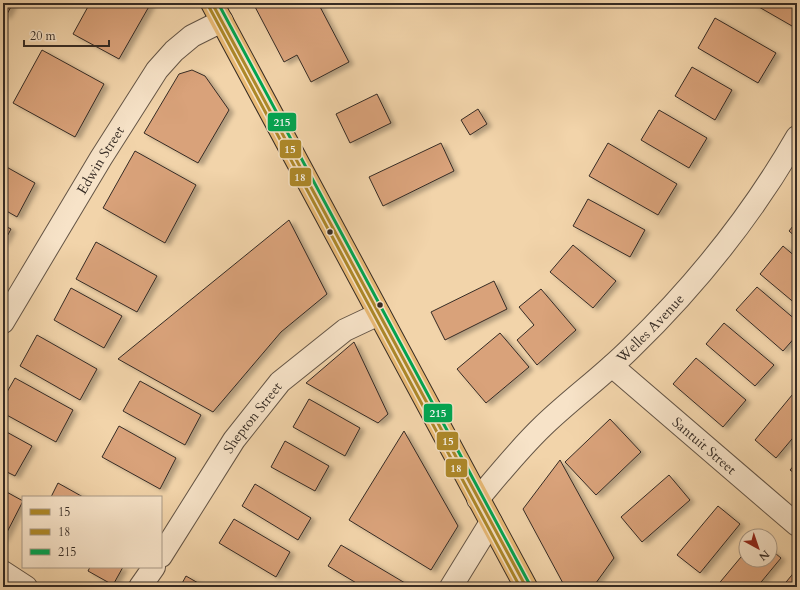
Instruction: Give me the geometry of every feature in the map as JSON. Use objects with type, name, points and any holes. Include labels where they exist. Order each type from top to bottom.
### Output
[{"type":"main road","points":[[217,12],[526,587]]},
{"type":"street","name":"Edwin Street","points":[[3,322],[101,158],[157,70],[174,51],[217,12]]},
{"type":"street","name":"Welles Avenue","points":[[478,498],[512,458],[543,426],[612,366],[665,313],[705,268],[744,218],[795,146]]},
{"type":"street","name":"Shepton Street","points":[[162,554],[234,440],[280,382],[345,330],[379,314]]},
{"type":"street","name":"Santuit Street","points":[[612,366],[797,525]]},
{"type":"street","points":[[451,587],[491,522]]},
{"type":"street","points":[[140,587],[153,568]]},
{"type":"street","points":[[3,572],[26,587]]},
{"type":"building","points":[[3,3],[13,3],[6,16],[3,15]]},
{"type":"building","points":[[90,3],[151,3],[119,59],[73,34]]},
{"type":"building","points":[[253,3],[318,3],[349,62],[311,82],[297,55],[284,62]]},
{"type":"building","points":[[752,3],[797,3],[797,17],[792,26]]},
{"type":"building","points":[[715,18],[776,53],[758,83],[698,48]]},
{"type":"building","points":[[42,50],[104,84],[75,137],[13,103]]},
{"type":"building","points":[[692,67],[732,90],[715,120],[675,96]]},
{"type":"building","points":[[192,70],[205,76],[229,110],[198,163],[144,133],[179,74]]},
{"type":"building","points":[[377,94],[391,123],[350,143],[336,114]]},
{"type":"building","points":[[478,109],[487,124],[470,135],[461,120]]},
{"type":"building","points":[[659,110],[707,138],[689,168],[641,140]]},
{"type":"building","points":[[441,143],[454,171],[383,206],[369,177]]},
{"type":"building","points":[[608,143],[677,184],[658,215],[589,176]]},
{"type":"building","points":[[135,151],[196,185],[165,243],[103,208]]},
{"type":"building","points":[[3,165],[35,183],[17,217],[3,209]]},
{"type":"building","points":[[588,199],[645,230],[630,257],[573,226]]},
{"type":"building","points":[[289,220],[327,294],[281,332],[213,412],[118,359]]},
{"type":"building","points":[[797,221],[797,238],[789,231]]},
{"type":"building","points":[[3,225],[11,229],[3,244]]},
{"type":"building","points":[[96,242],[157,276],[137,312],[76,279]]},
{"type":"building","points":[[573,245],[616,281],[593,308],[550,272]]},
{"type":"building","points":[[783,246],[797,258],[797,305],[760,274]]},
{"type":"building","points":[[494,281],[507,309],[445,340],[431,312]]},
{"type":"building","points":[[757,287],[797,321],[797,335],[783,351],[736,310]]},
{"type":"building","points":[[71,288],[122,316],[104,348],[54,320]]},
{"type":"building","points":[[541,289],[576,330],[537,365],[517,340],[534,325],[519,307]]},
{"type":"building","points":[[724,323],[774,365],[755,386],[706,344]]},
{"type":"building","points":[[500,333],[529,367],[486,403],[457,369]]},
{"type":"building","points":[[37,335],[97,369],[80,400],[20,366]]},
{"type":"building","points":[[354,342],[388,414],[378,423],[306,383]]},
{"type":"building","points":[[696,358],[746,400],[723,427],[673,384]]},
{"type":"building","points":[[15,378],[73,410],[56,442],[3,413],[3,399]]},
{"type":"building","points":[[140,381],[201,415],[185,445],[123,411]]},
{"type":"building","points":[[797,389],[797,433],[776,458],[755,440]]},
{"type":"building","points":[[309,399],[360,428],[345,456],[293,427]]},
{"type":"building","points":[[610,419],[641,452],[596,495],[565,462]]},
{"type":"building","points":[[119,426],[176,458],[160,489],[102,457]]},
{"type":"building","points":[[3,430],[32,446],[15,476],[3,470]]},
{"type":"building","points":[[404,431],[458,526],[431,570],[349,520]]},
{"type":"building","points":[[285,441],[329,466],[315,491],[271,467]]},
{"type":"building","points":[[560,460],[614,558],[593,587],[565,587],[523,509]]},
{"type":"building","points":[[797,462],[797,475],[790,470]]},
{"type":"building","points":[[669,475],[690,500],[642,542],[621,517]]},
{"type":"building","points":[[58,483],[81,496],[52,496]]},
{"type":"building","points":[[255,484],[311,518],[298,540],[242,506]]},
{"type":"building","points":[[3,490],[22,500],[22,503],[3,540]]},
{"type":"building","points":[[718,506],[740,524],[700,573],[677,555]]},
{"type":"building","points":[[234,519],[290,552],[276,577],[219,543]]},
{"type":"building","points":[[341,545],[405,583],[403,587],[363,587],[328,566]]},
{"type":"building","points":[[738,561],[738,568],[773,568],[757,587],[716,587]]},
{"type":"building","points":[[90,568],[122,568],[113,585],[88,571]]},
{"type":"building","points":[[796,570],[797,587],[782,587]]},
{"type":"building","points":[[186,576],[205,587],[180,587]]},
{"type":"building","points":[[657,583],[659,587],[650,587]]},
{"type":"transit line","name":"15","points":[[212,3],[526,587]]},
{"type":"transit line","name":"215","points":[[218,3],[530,585]]},
{"type":"transit line","name":"18","points":[[208,5],[520,587]]}]
